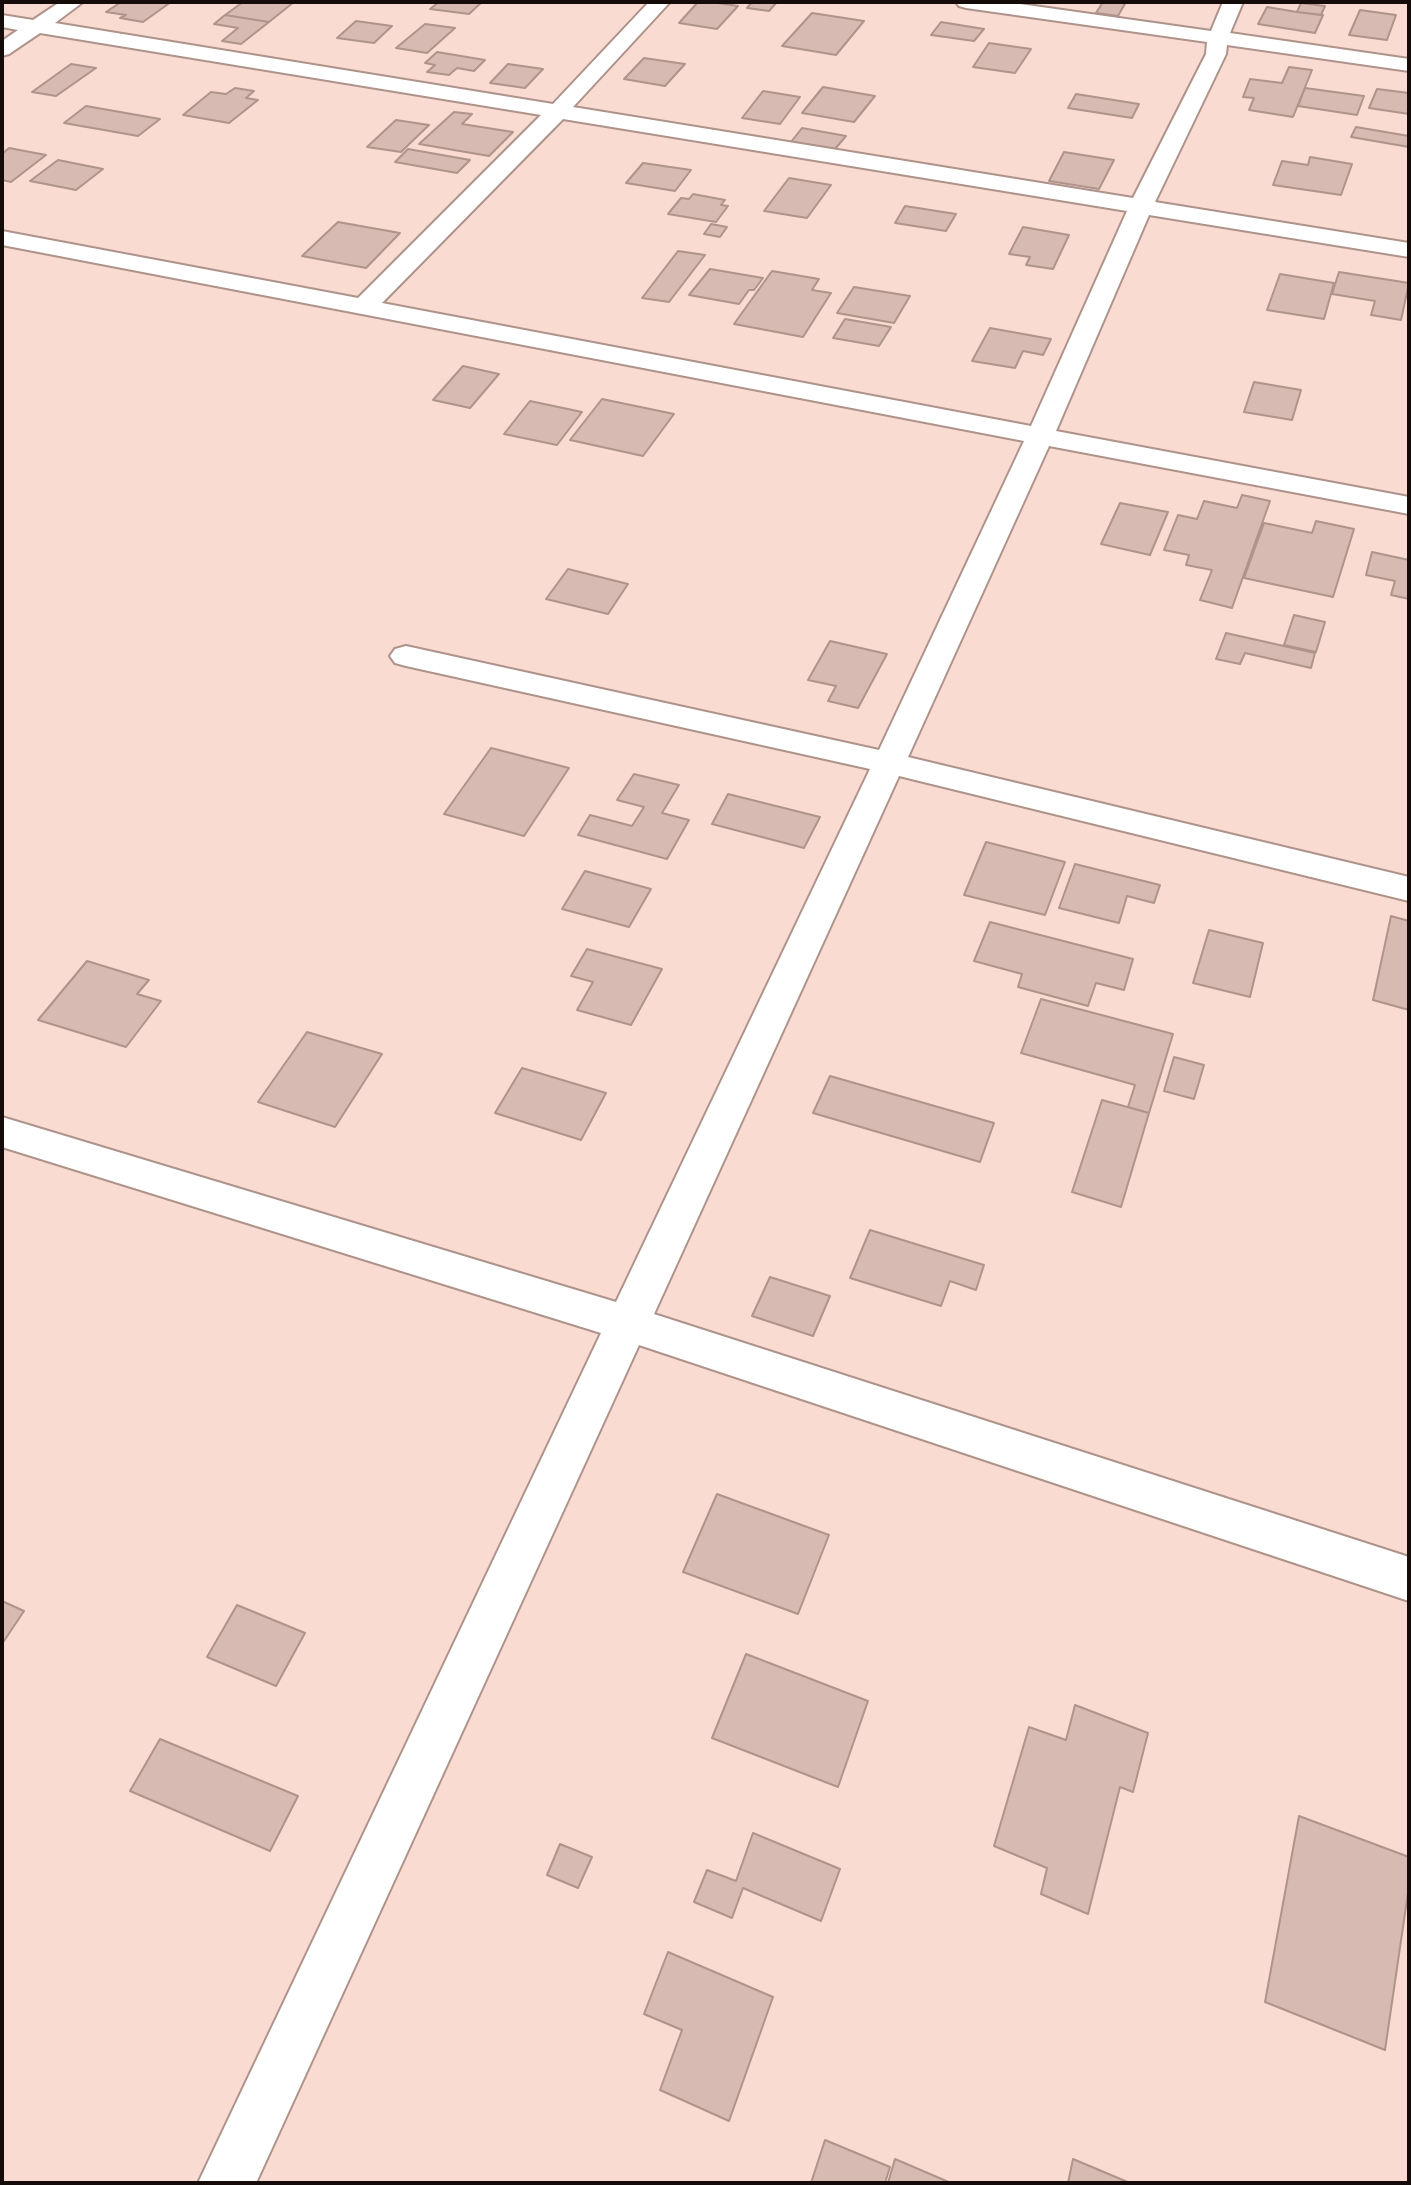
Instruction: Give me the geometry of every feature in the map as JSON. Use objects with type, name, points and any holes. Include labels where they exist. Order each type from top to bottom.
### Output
[{"type":"street","points":[[2,50],[73,2]]},
{"type":"street","points":[[364,307],[558,111],[660,2]]},
{"type":"street","points":[[966,2],[1409,65]]},
{"type":"street","points":[[227,2183],[889,764],[1040,436],[1141,206],[1216,54],[1218,38],[1233,2]]},
{"type":"street","points":[[2,21],[1409,250]]},
{"type":"street","points":[[2,238],[1409,506]]},
{"type":"street","points":[[406,656],[889,764],[1409,889]]},
{"type":"street","points":[[2,1132],[630,1324],[1409,1579]]},
{"type":"building","points":[[121,2],[171,2],[143,22],[120,18],[126,15],[106,12]]},
{"type":"building","points":[[243,2],[294,2],[269,22],[225,15]]},
{"type":"building","points":[[439,2],[482,2],[469,14],[430,9]]},
{"type":"building","points":[[698,2],[738,6],[717,29],[679,23]]},
{"type":"building","points":[[752,2],[777,2],[769,11],[747,8]]},
{"type":"building","points":[[1103,2],[1126,2],[1118,16],[1096,13]]},
{"type":"building","points":[[1301,3],[1325,6],[1321,15],[1297,12]]},
{"type":"building","points":[[1267,7],[1323,15],[1315,33],[1258,24]]},
{"type":"building","points":[[1360,10],[1396,15],[1387,40],[1349,35]]},
{"type":"building","points":[[812,13],[864,21],[836,55],[782,46]]},
{"type":"building","points":[[225,15],[269,22],[241,44],[222,41],[238,28],[214,24]]},
{"type":"building","points":[[356,21],[392,26],[374,43],[337,38]]},
{"type":"building","points":[[941,22],[984,29],[974,41],[931,35]]},
{"type":"building","points":[[425,24],[455,28],[427,53],[396,48]]},
{"type":"building","points":[[989,43],[1031,49],[1015,73],[973,67]]},
{"type":"building","points":[[437,52],[485,60],[474,71],[457,68],[449,75],[427,72],[435,65],[425,63]]},
{"type":"building","points":[[644,58],[685,64],[665,86],[624,79]]},
{"type":"building","points":[[71,64],[96,68],[56,96],[32,92]]},
{"type":"building","points":[[508,64],[543,69],[525,88],[490,83]]},
{"type":"building","points":[[1289,67],[1312,70],[1293,117],[1249,110],[1254,98],[1243,97],[1250,79],[1282,83]]},
{"type":"building","points":[[823,87],[875,96],[854,122],[802,113]]},
{"type":"building","points":[[235,88],[254,91],[246,98],[258,100],[229,123],[183,115],[211,92],[226,94]]},
{"type":"building","points":[[1305,88],[1364,96],[1357,115],[1298,106]]},
{"type":"building","points":[[1377,89],[1409,93],[1409,114],[1369,108]]},
{"type":"building","points":[[763,91],[800,97],[780,124],[742,118]]},
{"type":"building","points":[[1076,94],[1139,104],[1132,118],[1068,108]]},
{"type":"building","points":[[86,106],[160,119],[138,136],[64,123]]},
{"type":"building","points":[[454,112],[472,114],[462,124],[513,132],[489,156],[419,144]]},
{"type":"building","points":[[396,120],[429,125],[401,152],[367,147]]},
{"type":"building","points":[[1356,127],[1409,136],[1409,147],[1351,137]]},
{"type":"building","points":[[802,128],[846,136],[835,149],[791,142]]},
{"type":"building","points":[[9,148],[46,155],[11,182],[2,180],[2,154]]},
{"type":"building","points":[[408,149],[470,160],[457,173],[395,162]]},
{"type":"building","points":[[1064,152],[1114,160],[1099,189],[1049,181]]},
{"type":"building","points":[[1310,157],[1352,164],[1341,195],[1273,185],[1282,161],[1308,165]]},
{"type":"building","points":[[58,160],[103,169],[76,190],[30,181]]},
{"type":"building","points":[[643,163],[691,170],[675,191],[626,183]]},
{"type":"building","points":[[789,178],[831,185],[807,218],[764,211]]},
{"type":"building","points":[[693,194],[725,200],[721,205],[728,206],[716,222],[668,214],[681,198],[689,199]]},
{"type":"building","points":[[905,206],[956,214],[946,231],[895,223]]},
{"type":"building","points":[[338,222],[400,233],[366,268],[302,256]]},
{"type":"building","points":[[711,224],[727,227],[720,237],[704,234]]},
{"type":"building","points":[[1023,227],[1069,235],[1053,269],[1026,265],[1030,257],[1009,254]]},
{"type":"building","points":[[678,251],[705,255],[669,302],[642,298]]},
{"type":"building","points":[[710,269],[763,278],[754,290],[749,290],[739,304],[689,295]]},
{"type":"building","points":[[772,271],[819,279],[812,290],[831,293],[803,337],[734,324]]},
{"type":"building","points":[[1339,272],[1409,283],[1401,320],[1371,315],[1375,301],[1332,294]]},
{"type":"building","points":[[1280,274],[1334,283],[1324,319],[1267,310]]},
{"type":"building","points":[[854,287],[910,296],[894,323],[837,313]]},
{"type":"building","points":[[845,319],[891,327],[879,346],[833,338]]},
{"type":"building","points":[[990,328],[1051,339],[1043,355],[1023,351],[1015,368],[972,361]]},
{"type":"building","points":[[463,366],[499,374],[470,408],[433,400]]},
{"type":"building","points":[[1254,382],[1301,390],[1292,420],[1244,412]]},
{"type":"building","points":[[602,399],[674,414],[643,456],[570,440]]},
{"type":"building","points":[[530,401],[582,412],[557,445],[504,434]]},
{"type":"building","points":[[1242,495],[1270,501],[1232,608],[1200,600],[1212,570],[1186,565],[1189,555],[1164,550],[1178,515],[1197,519],[1204,501],[1237,508]]},
{"type":"building","points":[[1120,503],[1168,512],[1150,555],[1101,544]]},
{"type":"building","points":[[1316,521],[1354,529],[1333,597],[1244,578],[1264,523],[1312,533]]},
{"type":"building","points":[[1372,552],[1409,560],[1409,599],[1391,595],[1395,581],[1366,575]]},
{"type":"building","points":[[568,569],[628,584],[608,614],[546,599]]},
{"type":"building","points":[[1294,615],[1325,622],[1316,652],[1284,645]]},
{"type":"building","points":[[1226,633],[1315,653],[1311,668],[1245,653],[1240,664],[1216,659]]},
{"type":"building","points":[[830,641],[887,654],[858,708],[828,701],[836,686],[808,680]]},
{"type":"building","points":[[491,748],[569,768],[524,836],[444,814]]},
{"type":"building","points":[[634,774],[679,785],[662,813],[689,820],[667,859],[578,835],[590,815],[632,826],[644,807],[617,800]]},
{"type":"building","points":[[728,794],[820,817],[804,848],[712,824]]},
{"type":"building","points":[[986,842],[1065,862],[1045,915],[964,895]]},
{"type":"building","points":[[1075,864],[1160,885],[1154,903],[1127,896],[1119,923],[1059,908]]},
{"type":"building","points":[[585,871],[651,889],[629,927],[562,909]]},
{"type":"building","points":[[1391,916],[1409,921],[1409,1010],[1373,1000]]},
{"type":"building","points":[[990,922],[1133,959],[1124,990],[1096,983],[1088,1006],[1018,987],[1022,974],[974,961]]},
{"type":"building","points":[[1209,930],[1263,943],[1250,997],[1193,983]]},
{"type":"building","points":[[587,949],[662,969],[631,1025],[577,1010],[593,982],[571,976]]},
{"type":"building","points":[[87,961],[149,980],[137,994],[161,1001],[126,1047],[38,1020]]},
{"type":"building","points":[[1041,999],[1173,1034],[1149,1113],[1128,1107],[1135,1085],[1021,1053]]},
{"type":"building","points":[[307,1032],[382,1054],[335,1127],[258,1102]]},
{"type":"building","points":[[1174,1057],[1204,1065],[1194,1099],[1164,1091]]},
{"type":"building","points":[[522,1068],[606,1093],[581,1140],[495,1113]]},
{"type":"building","points":[[830,1076],[994,1123],[980,1162],[813,1113]]},
{"type":"building","points":[[1102,1100],[1149,1113],[1121,1207],[1072,1192]]},
{"type":"building","points":[[870,1230],[984,1265],[976,1290],[950,1281],[941,1306],[850,1278]]},
{"type":"building","points":[[770,1277],[830,1296],[813,1336],[752,1316]]},
{"type":"building","points":[[717,1494],[829,1535],[798,1614],[683,1572]]},
{"type":"building","points":[[2,1601],[24,1611],[2,1644]]},
{"type":"building","points":[[237,1605],[305,1633],[276,1686],[207,1657]]},
{"type":"building","points":[[746,1654],[868,1701],[838,1787],[712,1738]]},
{"type":"building","points":[[1075,1705],[1148,1733],[1133,1792],[1120,1787],[1088,1914],[1041,1894],[1047,1868],[994,1846],[1029,1727],[1066,1740]]},
{"type":"building","points":[[160,1739],[298,1796],[270,1851],[130,1791]]},
{"type":"building","points":[[1299,1816],[1409,1857],[1409,1886],[1385,2050],[1265,2002]]},
{"type":"building","points":[[753,1833],[840,1869],[821,1921],[743,1888],[732,1918],[694,1902],[707,1870],[736,1881]]},
{"type":"building","points":[[560,1844],[592,1857],[578,1888],[547,1875]]},
{"type":"building","points":[[668,1952],[773,1997],[729,2121],[660,2090],[682,2030],[644,2014]]},
{"type":"building","points":[[825,2140],[890,2167],[885,2183],[811,2183]]},
{"type":"building","points":[[895,2159],[951,2183],[888,2183]]},
{"type":"building","points":[[1073,2159],[1130,2183],[1068,2183]]}]
